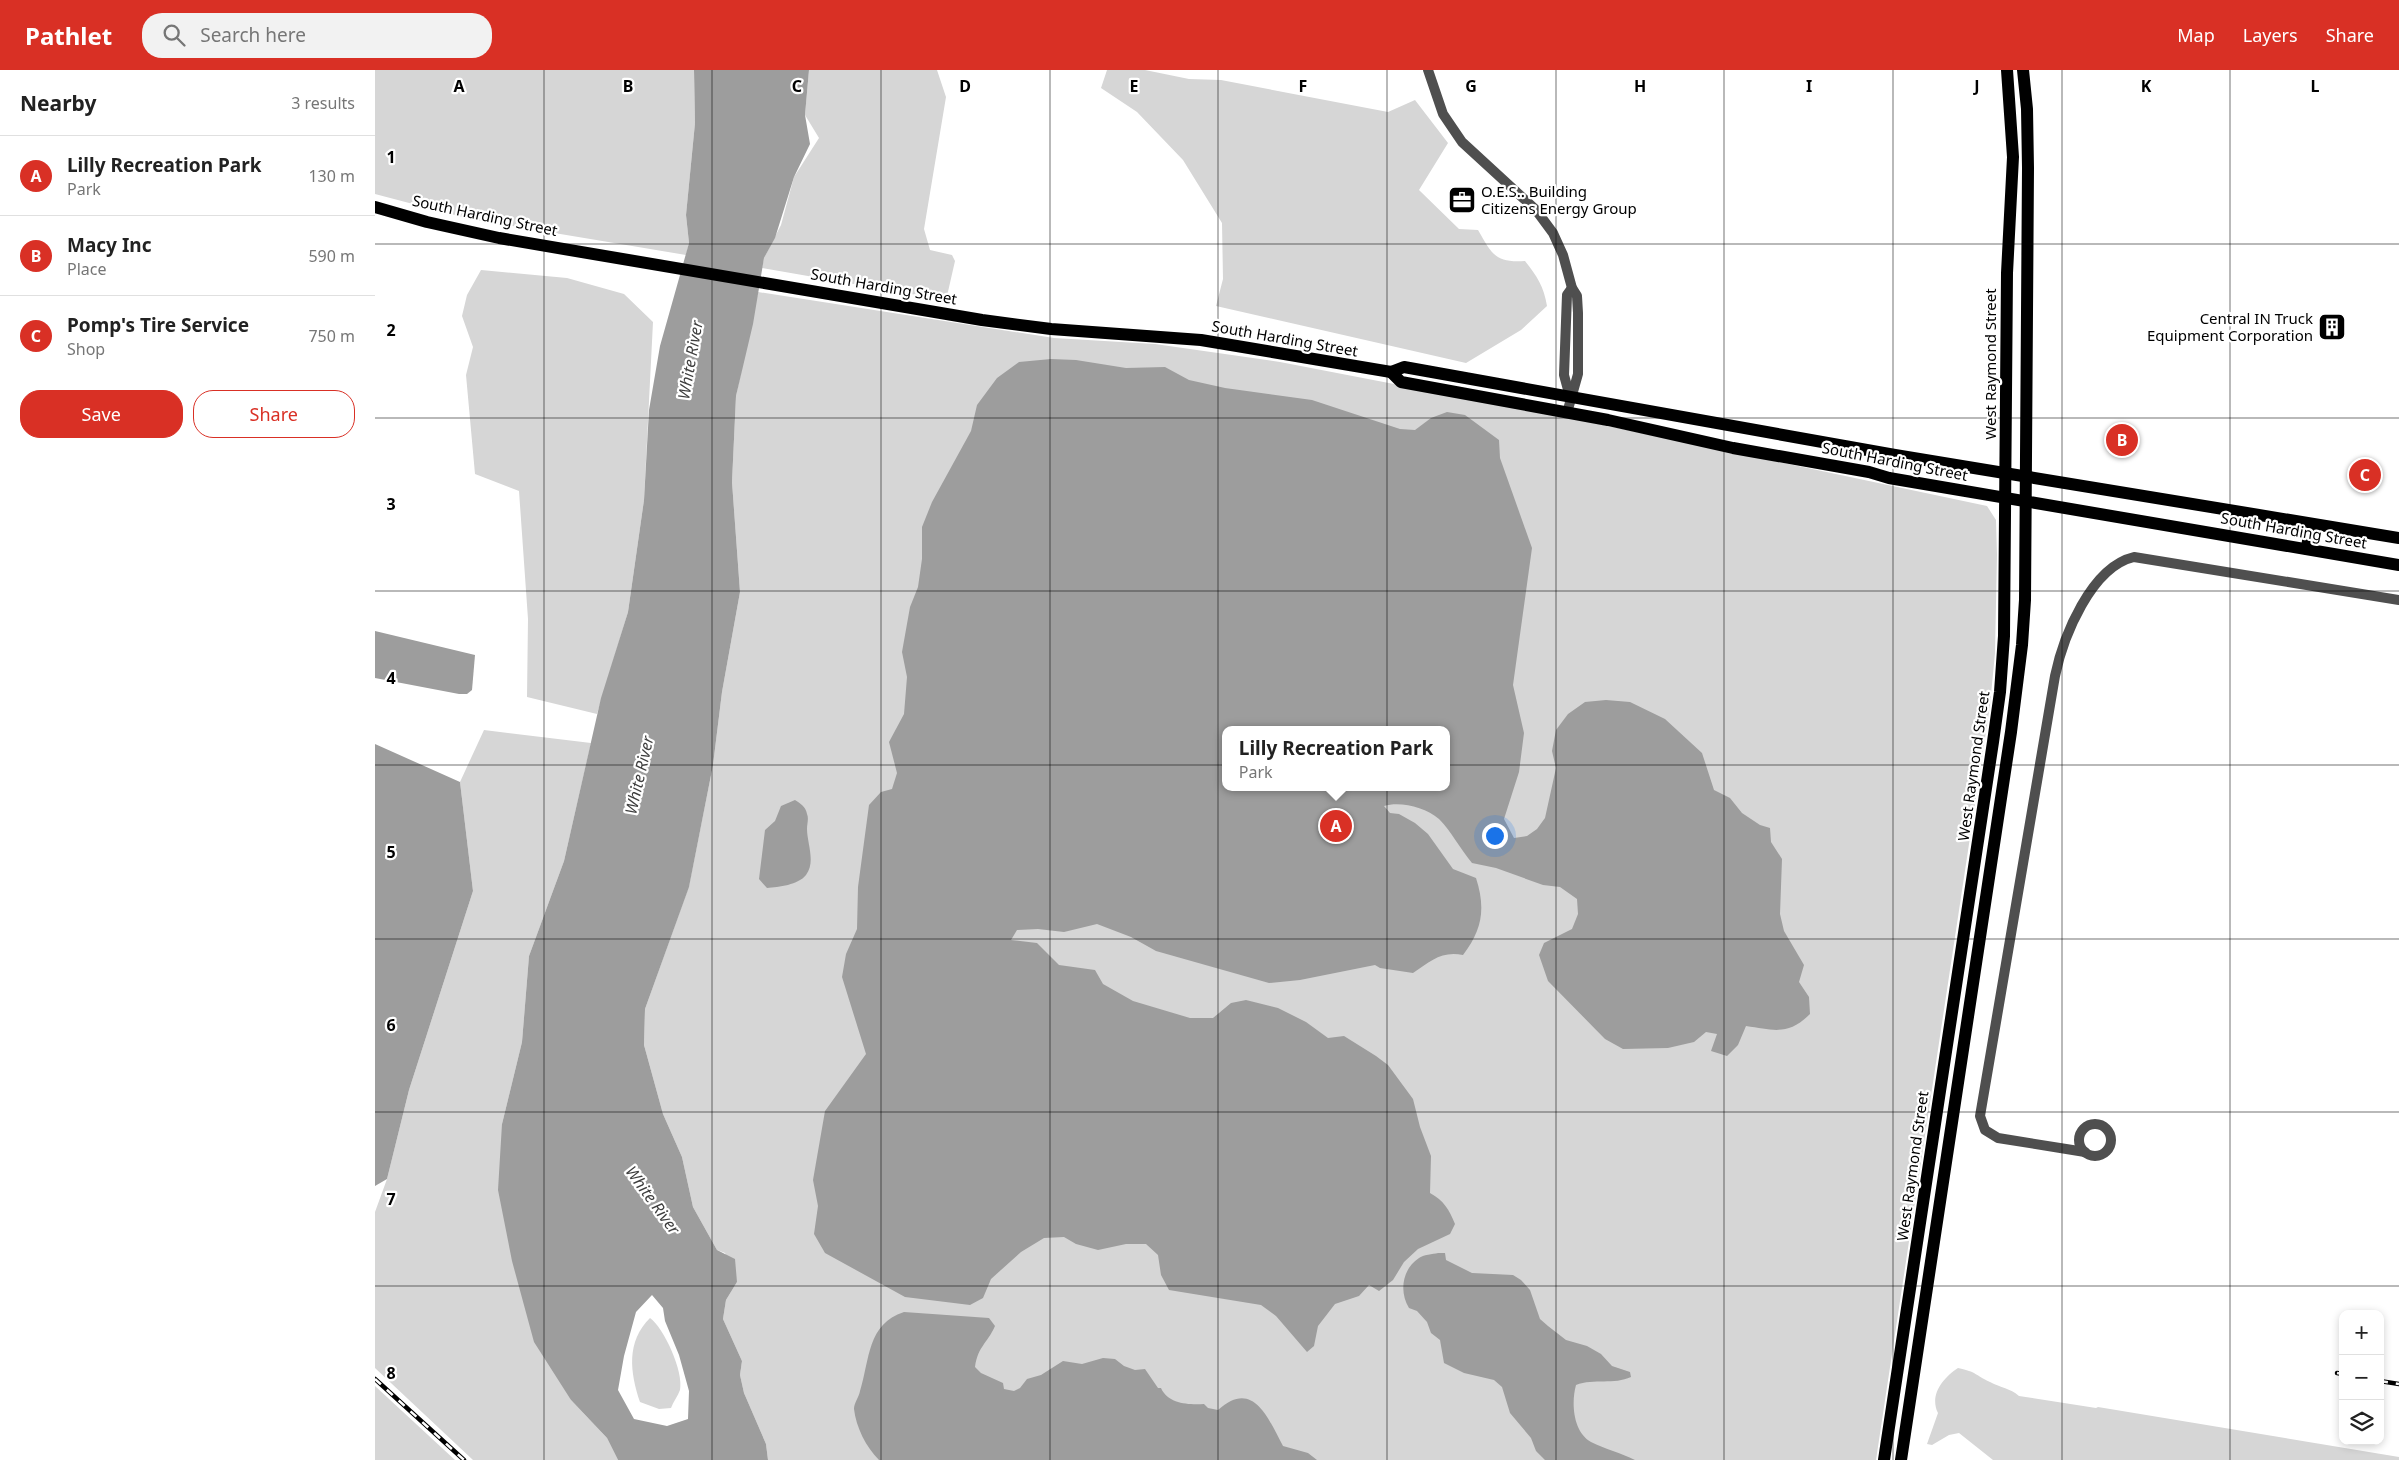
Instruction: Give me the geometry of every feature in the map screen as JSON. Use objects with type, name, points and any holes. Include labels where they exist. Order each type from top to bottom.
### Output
[{"type":"main road","name":"West Raymond Street","points":[[1884,1460],[2000,692],[2004,636],[2007,273],[2013,157],[2007,70]]},
{"type":"main road","points":[[1901,1460],[2018,684],[2025,600],[2028,168],[2027,109],[2023,70]]},
{"type":"main road","name":"South Harding Street","points":[[375,207],[476,234],[1022,326],[1149,334],[1215,342],[1391,372],[1404,367],[1826,443],[2399,538]]},
{"type":"main road","name":"South Harding Street","points":[[1391,372],[1401,382],[1567,413],[1889,478],[2399,564]]},
{"type":"main road","points":[[1820,463],[1826,443]]},
{"type":"main road","points":[[2307,550],[2310,524]]},
{"type":"main road","points":[[1940,1092],[1957,1094]]},
{"type":"street","points":[[1427,70],[1443,114],[1462,142],[1533,207],[1544,220],[1563,255],[1572,288],[1567,295],[1564,376],[1570,397],[1567,413]]},
{"type":"street","points":[[2085,1152],[2079,1141],[2082,1129],[2091,1124],[2100,1125],[2109,1133],[2110,1144],[2104,1152],[2095,1156],[2085,1152],[1992,1136],[1982,1126],[1980,1116],[2055,676],[2066,638],[2080,609],[2113,567],[2123,560],[2139,556],[2399,600]]},
{"type":"street","points":[[2062,1148],[2079,1141]]},
{"type":"shaded area","points":[[375,70],[694,70],[695,123],[686,215],[689,243],[686,255],[470,219],[375,194]]},
{"type":"shaded area","points":[[809,70],[937,70],[946,97],[924,229],[930,250],[952,255],[955,261],[947,296],[940,299],[762,268],[764,258],[781,225],[794,177],[819,138],[805,115]]},
{"type":"shaded area","points":[[1107,70],[1145,70],[1189,79],[1221,80],[1388,112],[1415,100],[1448,143],[1419,190],[1459,229],[1478,230],[1495,255],[1507,260],[1525,261],[1539,282],[1547,306],[1521,330],[1466,363],[1216,306],[1223,279],[1222,223],[1183,160],[1137,112],[1101,88]]},
{"type":"shaded area","points":[[481,270],[567,278],[624,294],[653,322],[644,500],[628,612],[597,714],[527,697],[528,619],[519,491],[475,474],[466,375],[473,347],[462,316],[467,295]]},
{"type":"shaded area","points":[[758,292],[1054,338],[1155,344],[1280,362],[1575,419],[1987,506],[1996,520],[1997,555],[1995,653],[1990,705],[1876,1460],[768,1460],[766,1444],[744,1393],[740,1375],[742,1361],[723,1319],[726,1300],[737,1282],[725,1253],[717,1250],[693,1207],[682,1157],[663,1114],[644,1045],[645,1009],[689,886],[713,765],[722,692],[740,592],[732,482],[736,396]]},
{"type":"shaded area","points":[[484,730],[591,743],[564,861],[529,956],[522,1042],[502,1124],[571,1400],[607,1438],[618,1460],[473,1460],[375,1368],[375,1212],[387,1179],[409,1090],[473,891],[460,782]]},
{"type":"shaded area","points":[[650,1318],[667,1340],[679,1373],[680,1390],[671,1408],[659,1409],[640,1402],[634,1380],[632,1358],[634,1347],[642,1327]]},
{"type":"shaded area","points":[[1958,1368],[1973,1372],[2019,1396],[2098,1407],[2399,1457],[2399,1460],[1993,1460],[1959,1433],[1949,1435],[1932,1445],[1927,1444],[1938,1413],[1935,1400],[1936,1393],[1947,1377]]},
{"type":"shaded area","points":[[375,1386],[455,1460],[375,1460]]},
{"type":"water","name":"White River","points":[[694,70],[809,70],[805,115],[810,144],[794,177],[775,238],[764,258],[753,324],[736,396],[732,482],[740,592],[722,692],[713,765],[689,887],[645,1009],[644,1045],[663,1114],[682,1157],[693,1207],[717,1250],[735,1259],[737,1282],[726,1300],[723,1319],[742,1361],[740,1375],[744,1393],[766,1444],[768,1460],[618,1460],[607,1438],[571,1400],[534,1342],[512,1261],[498,1190],[502,1124],[522,1042],[529,956],[564,861],[601,698],[628,612],[644,500],[649,410],[660,346],[689,243],[686,215],[695,123]],"holes":[[[652,1295],[663,1308],[665,1321],[679,1355],[689,1391],[688,1419],[667,1426],[634,1419],[618,1390],[624,1356],[636,1312]]]},
{"type":"water","points":[[1051,359],[1076,360],[1126,368],[1165,367],[1189,380],[1225,388],[1312,400],[1400,429],[1415,430],[1431,418],[1447,412],[1465,415],[1499,440],[1500,458],[1532,548],[1513,685],[1524,733],[1519,772],[1504,819],[1514,838],[1527,836],[1537,829],[1545,818],[1556,768],[1552,751],[1556,730],[1568,714],[1585,702],[1606,700],[1630,702],[1665,719],[1702,753],[1714,790],[1730,798],[1742,813],[1760,825],[1770,828],[1771,842],[1782,859],[1780,914],[1784,931],[1804,965],[1799,982],[1809,997],[1810,1014],[1795,1026],[1787,1029],[1773,1030],[1746,1026],[1738,1045],[1727,1056],[1711,1051],[1717,1034],[1706,1032],[1694,1042],[1668,1048],[1623,1049],[1605,1039],[1548,981],[1539,955],[1544,943],[1572,929],[1578,914],[1577,899],[1560,887],[1543,885],[1496,868],[1472,863],[1448,829],[1439,819],[1427,811],[1397,804],[1384,806],[1390,813],[1399,814],[1415,823],[1428,834],[1453,869],[1476,878],[1481,900],[1480,919],[1474,937],[1463,955],[1448,954],[1436,958],[1413,973],[1380,968],[1375,965],[1300,980],[1269,983],[1156,951],[1131,937],[1097,924],[1064,932],[1038,929],[1017,930],[1011,940],[1037,943],[1059,965],[1095,970],[1103,984],[1133,1001],[1190,1018],[1213,1018],[1231,1003],[1246,1000],[1278,1008],[1306,1022],[1328,1038],[1344,1036],[1376,1056],[1388,1065],[1413,1099],[1420,1127],[1431,1156],[1430,1193],[1445,1206],[1455,1224],[1450,1234],[1418,1249],[1404,1262],[1393,1280],[1379,1291],[1369,1285],[1359,1296],[1335,1304],[1318,1326],[1314,1346],[1307,1352],[1276,1316],[1261,1305],[1169,1290],[1161,1275],[1158,1255],[1146,1244],[1126,1244],[1098,1250],[1076,1244],[1064,1237],[1044,1238],[1021,1252],[991,1279],[983,1298],[970,1305],[905,1297],[825,1253],[814,1234],[818,1206],[813,1180],[825,1111],[866,1054],[842,977],[846,954],[857,929],[858,887],[869,805],[881,792],[892,789],[897,773],[889,742],[904,714],[907,677],[902,652],[910,607],[918,587],[922,559],[922,527],[932,502],[971,431],[977,405],[997,378],[1019,362]]},
{"type":"water","points":[[375,631],[475,655],[472,690],[467,694],[459,694],[375,678]]},
{"type":"water","points":[[375,744],[460,782],[473,891],[409,1090],[387,1179],[375,1186]]},
{"type":"water","points":[[795,800],[804,807],[808,816],[807,834],[811,858],[809,870],[798,881],[783,886],[767,888],[759,879],[765,830],[775,821],[781,806]]},
{"type":"water","points":[[1445,1253],[1446,1260],[1472,1273],[1513,1275],[1521,1280],[1530,1290],[1540,1319],[1548,1326],[1566,1340],[1587,1346],[1601,1354],[1612,1366],[1630,1372],[1631,1377],[1624,1379],[1576,1385],[1574,1408],[1577,1424],[1585,1437],[1591,1442],[1635,1460],[1545,1460],[1536,1451],[1531,1438],[1510,1413],[1502,1387],[1494,1380],[1464,1373],[1444,1363],[1440,1340],[1431,1333],[1427,1322],[1417,1311],[1409,1308],[1403,1288],[1406,1274],[1413,1263],[1423,1256]]},
{"type":"water","points":[[904,1312],[989,1318],[995,1326],[976,1360],[975,1367],[981,1373],[1003,1383],[1004,1389],[1014,1391],[1020,1388],[1027,1379],[1041,1375],[1063,1361],[1082,1364],[1103,1358],[1115,1359],[1124,1366],[1135,1370],[1145,1369],[1158,1388],[1161,1388],[1169,1397],[1179,1402],[1204,1404],[1208,1408],[1218,1410],[1230,1401],[1241,1398],[1250,1400],[1265,1414],[1283,1446],[1308,1453],[1317,1460],[879,1460],[862,1436],[854,1407],[876,1334],[883,1325]]},
{"type":"railway","points":[[375,1379],[464,1460]]},
{"type":"railway","points":[[2384,1382],[2399,1384]]},
{"type":"place","name":"O.E.S.. Building Citizens Energy Group","points":[[1462,200]]},
{"type":"place","name":"Central IN Truck Equipment Corporation","points":[[2332,327]]},
{"type":"place","name":"Macy Inc","points":[[2122,440]]},
{"type":"place","name":"Pomp's Tire Service","points":[[2365,475]]},
{"type":"place","name":"Lilly Recreation Park","points":[[1336,826]]}]
